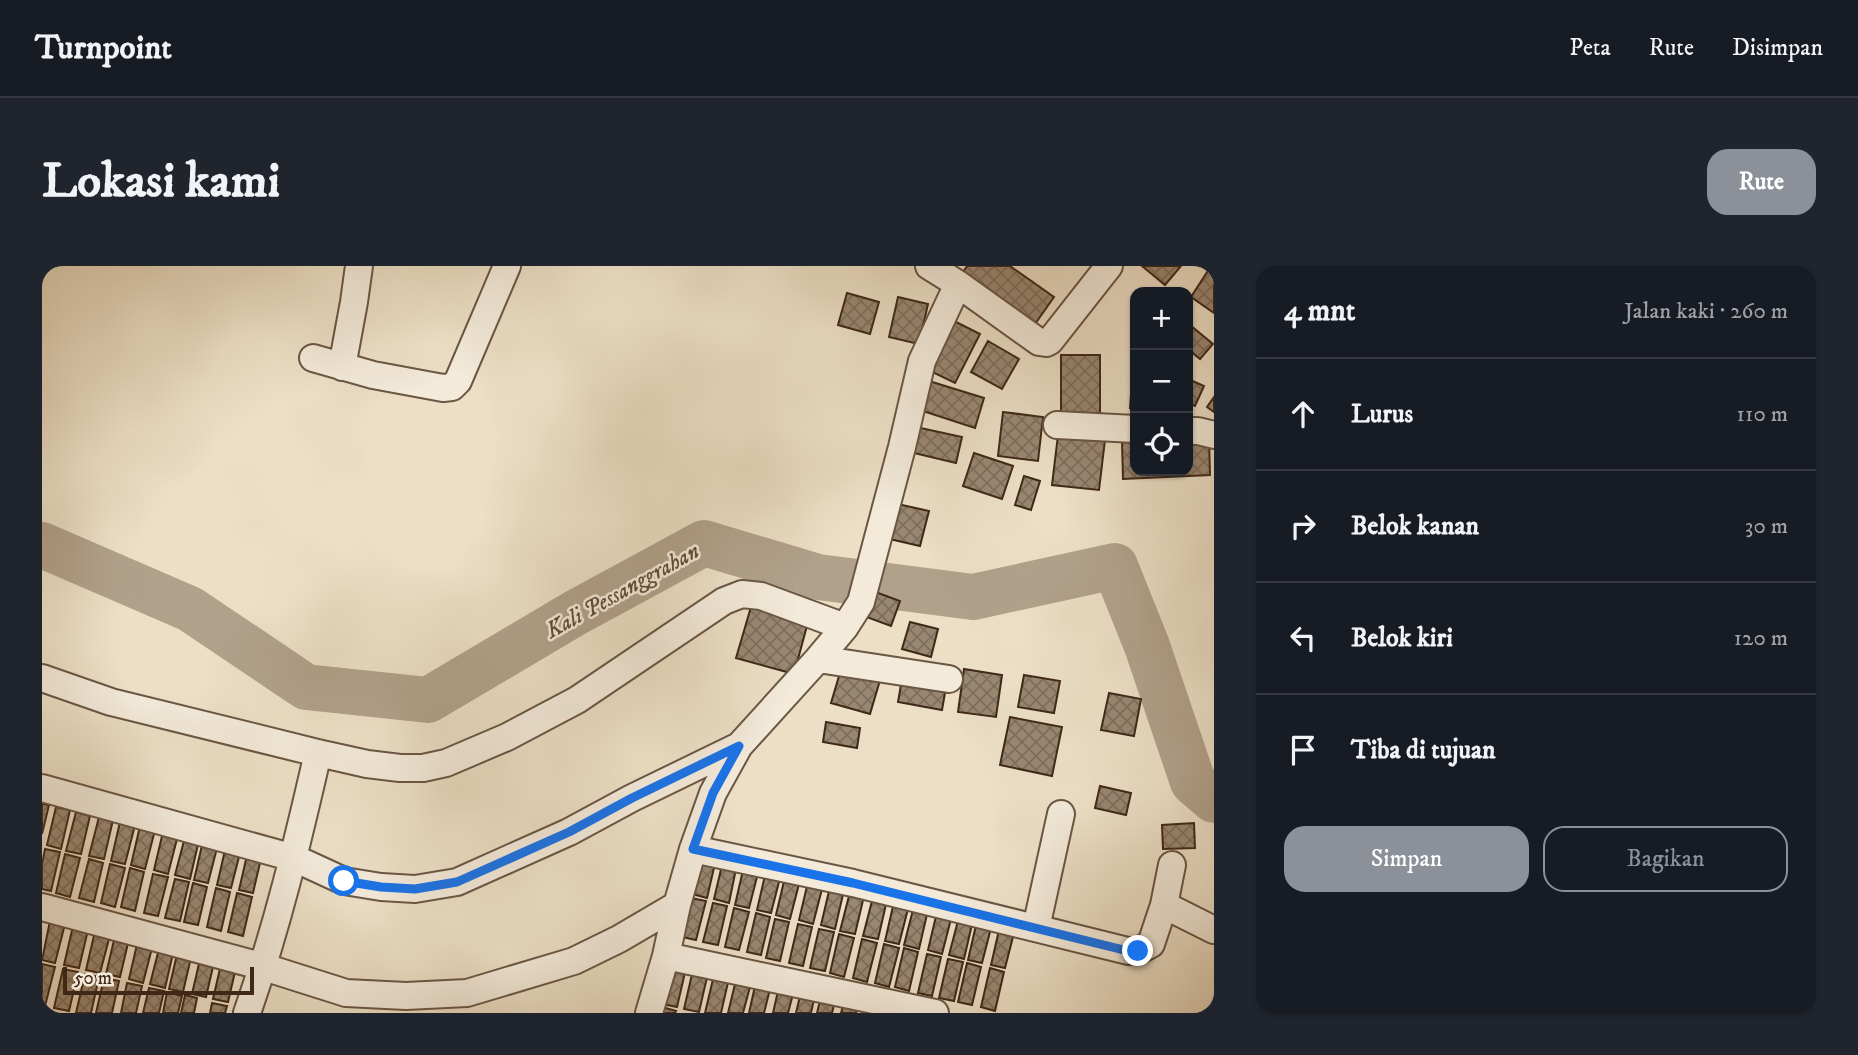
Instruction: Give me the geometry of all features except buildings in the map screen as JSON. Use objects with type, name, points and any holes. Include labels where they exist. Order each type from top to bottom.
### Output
[{"type":"street","points":[[342,367],[359,266]]},
{"type":"street","points":[[313,358],[373,375],[443,388],[452,387],[458,381],[507,266]]},
{"type":"street","points":[[929,266],[1039,342],[1046,343],[1051,341],[1109,266]]},
{"type":"street","points":[[649,1013],[667,956],[677,905],[693,849],[713,793],[739,746],[818,659],[845,627],[861,602],[922,361],[958,284]]},
{"type":"street","points":[[1057,425],[1130,429]]},
{"type":"street","points":[[1193,431],[1214,435]]},
{"type":"street","points":[[42,678],[111,702],[318,753],[367,764],[423,768],[446,763],[507,737],[577,700],[724,601],[742,594],[761,596],[845,627]]},
{"type":"street","points":[[818,659],[949,679]]},
{"type":"street","points":[[42,788],[293,858],[344,881],[415,889],[457,882],[569,832],[739,746]]},
{"type":"street","points":[[247,1013],[264,967],[318,753]]},
{"type":"street","points":[[1037,928],[1061,814]]},
{"type":"street","points":[[693,849],[853,883],[1128,951],[1138,951],[1150,944],[1164,905],[1172,865]]},
{"type":"street","points":[[42,907],[264,967],[346,993],[406,996],[467,993],[574,961],[619,939],[677,905]]},
{"type":"street","points":[[1164,905],[1214,930]]},
{"type":"street","points":[[667,956],[935,1013]]},
{"type":"waterway","name":"Kali Pessanggrahan","points":[[42,545],[190,609],[306,687],[428,700],[575,613],[704,543],[818,577],[973,597],[1115,566],[1147,646],[1193,782],[1214,800]]},
{"type":"route","points":[[344,881],[415,889],[457,882],[569,832],[739,746],[713,793],[693,849],[853,883],[1128,951],[1138,951]]}]
